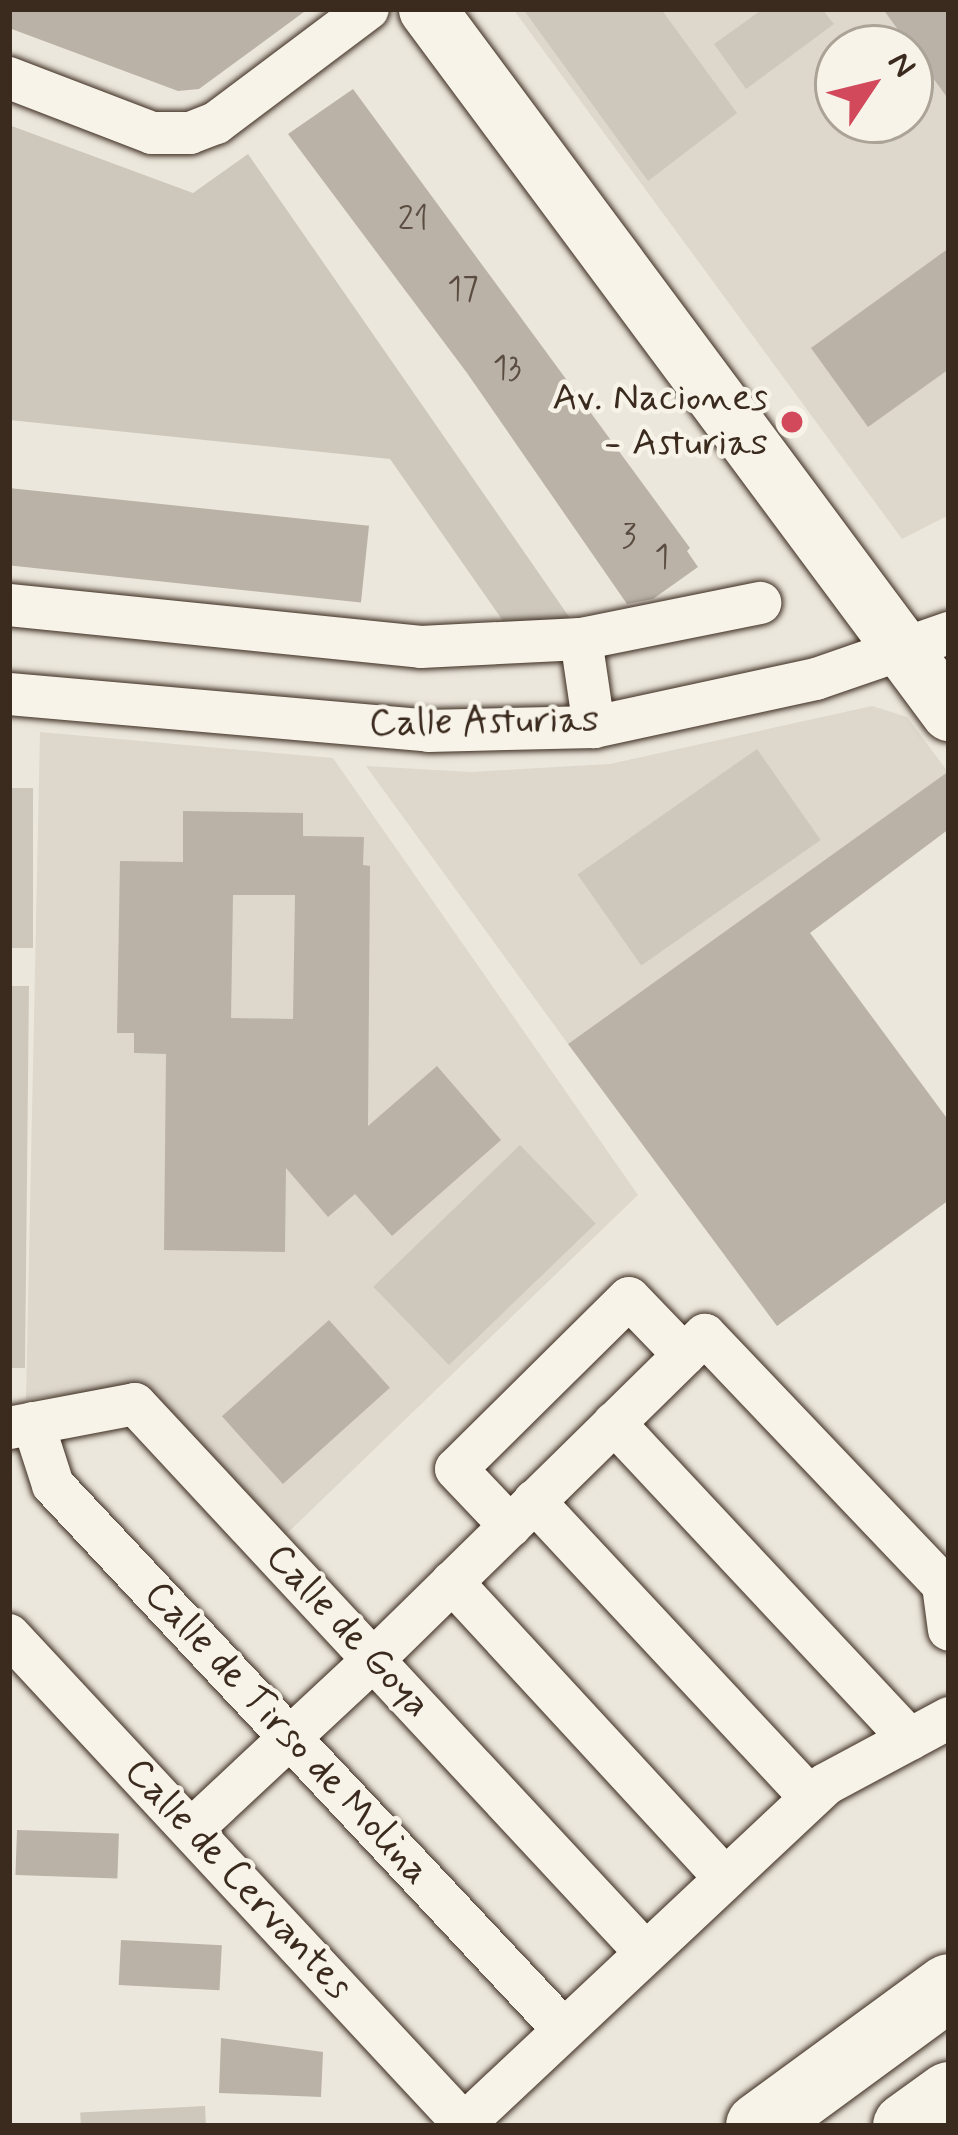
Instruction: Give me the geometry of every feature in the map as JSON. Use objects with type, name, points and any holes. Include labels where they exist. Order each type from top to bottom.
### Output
[{"type":"highway","points":[[760,2126],[949,1987]]},
{"type":"highway","points":[[906,2126],[949,2095]]},
{"type":"street","points":[[9,78],[152,133],[190,134],[216,122],[368,9]]},
{"type":"street","points":[[427,9],[925,643],[949,712]]},
{"type":"street","name":"Calle Asturias","points":[[9,604],[421,646],[581,639],[760,603]]},
{"type":"street","points":[[581,639],[594,727]]},
{"type":"street","name":"Calle Asturias","points":[[9,694],[428,731],[594,727],[816,679],[925,643]]},
{"type":"street","points":[[684,1354],[629,1298],[456,1468],[522,1513],[811,1798]]},
{"type":"street","points":[[191,1830],[373,1660],[705,1335],[944,1585],[949,1630]]},
{"type":"street","name":"Calle de Goya","points":[[21,1425],[135,1404],[646,1953]]},
{"type":"street","points":[[614,1423],[910,1739]]},
{"type":"street","name":"Calle de Tirso de Molina","points":[[21,1425],[53,1485],[564,2030]]},
{"type":"street","points":[[452,1582],[725,1878]]},
{"type":"street","name":"Calle de Cervantes","points":[[9,1636],[463,2125]]},
{"type":"street","points":[[463,2125],[826,1784],[949,1718]]},
{"type":"shaded area","points":[[513,9],[949,9],[949,515],[902,539]]},
{"type":"shaded area","points":[[523,9],[661,9],[737,113],[648,181]]},
{"type":"shaded area","points":[[763,9],[822,9],[834,24],[814,24],[814,39],[746,89],[714,44]]},
{"type":"shaded area","points":[[9,125],[193,193],[248,154],[574,624],[524,651],[390,459],[9,420]]},
{"type":"shaded area","points":[[872,706],[907,717],[948,772],[568,1044],[366,766],[470,772],[610,764]]},
{"type":"shaded area","points":[[40,732],[333,758],[638,1195],[275,1545],[116,1390],[26,1399]]},
{"type":"shaded area","points":[[757,749],[821,840],[641,966],[578,875]]},
{"type":"shaded area","points":[[9,788],[33,788],[33,948],[9,948]]},
{"type":"shaded area","points":[[9,986],[29,986],[25,1368],[9,1368]]},
{"type":"shaded area","points":[[520,1145],[596,1223],[449,1365],[373,1287]]},
{"type":"shaded area","points":[[205,2106],[206,2126],[81,2126],[80,2113]]},
{"type":"building","points":[[9,9],[308,9],[199,89],[178,91],[9,28]]},
{"type":"building","points":[[883,9],[949,9],[949,100],[934,79],[934,24],[894,24]]},
{"type":"building","points":[[353,89],[690,548],[687,551],[698,567],[653,599],[627,604],[467,373],[288,134]]},
{"type":"building","points":[[949,248],[949,369],[868,427],[811,348]]},
{"type":"building","points":[[9,488],[369,526],[361,602],[9,565]]},
{"type":"building","points":[[949,771],[949,829],[810,933],[949,1121],[949,1200],[777,1326],[568,1044]]},
{"type":"building","points":[[183,811],[303,813],[303,836],[364,837],[363,865],[370,866],[368,1126],[437,1066],[501,1140],[392,1236],[355,1194],[328,1217],[286,1168],[285,1252],[164,1250],[166,1054],[134,1053],[134,1033],[117,1033],[120,861],[183,862]],"holes":[[[233,895],[295,895],[293,1019],[231,1018]]]},
{"type":"building","points":[[329,1320],[390,1388],[283,1484],[222,1416]]},
{"type":"building","points":[[17,1830],[119,1834],[117,1879],[15,1875]]},
{"type":"building","points":[[121,1940],[222,1945],[220,1990],[119,1985]]},
{"type":"building","points":[[221,2038],[323,2052],[321,2097],[219,2093]]},
{"type":"place","name":"Av. Naciones - Asturias","points":[[792,422]]}]
